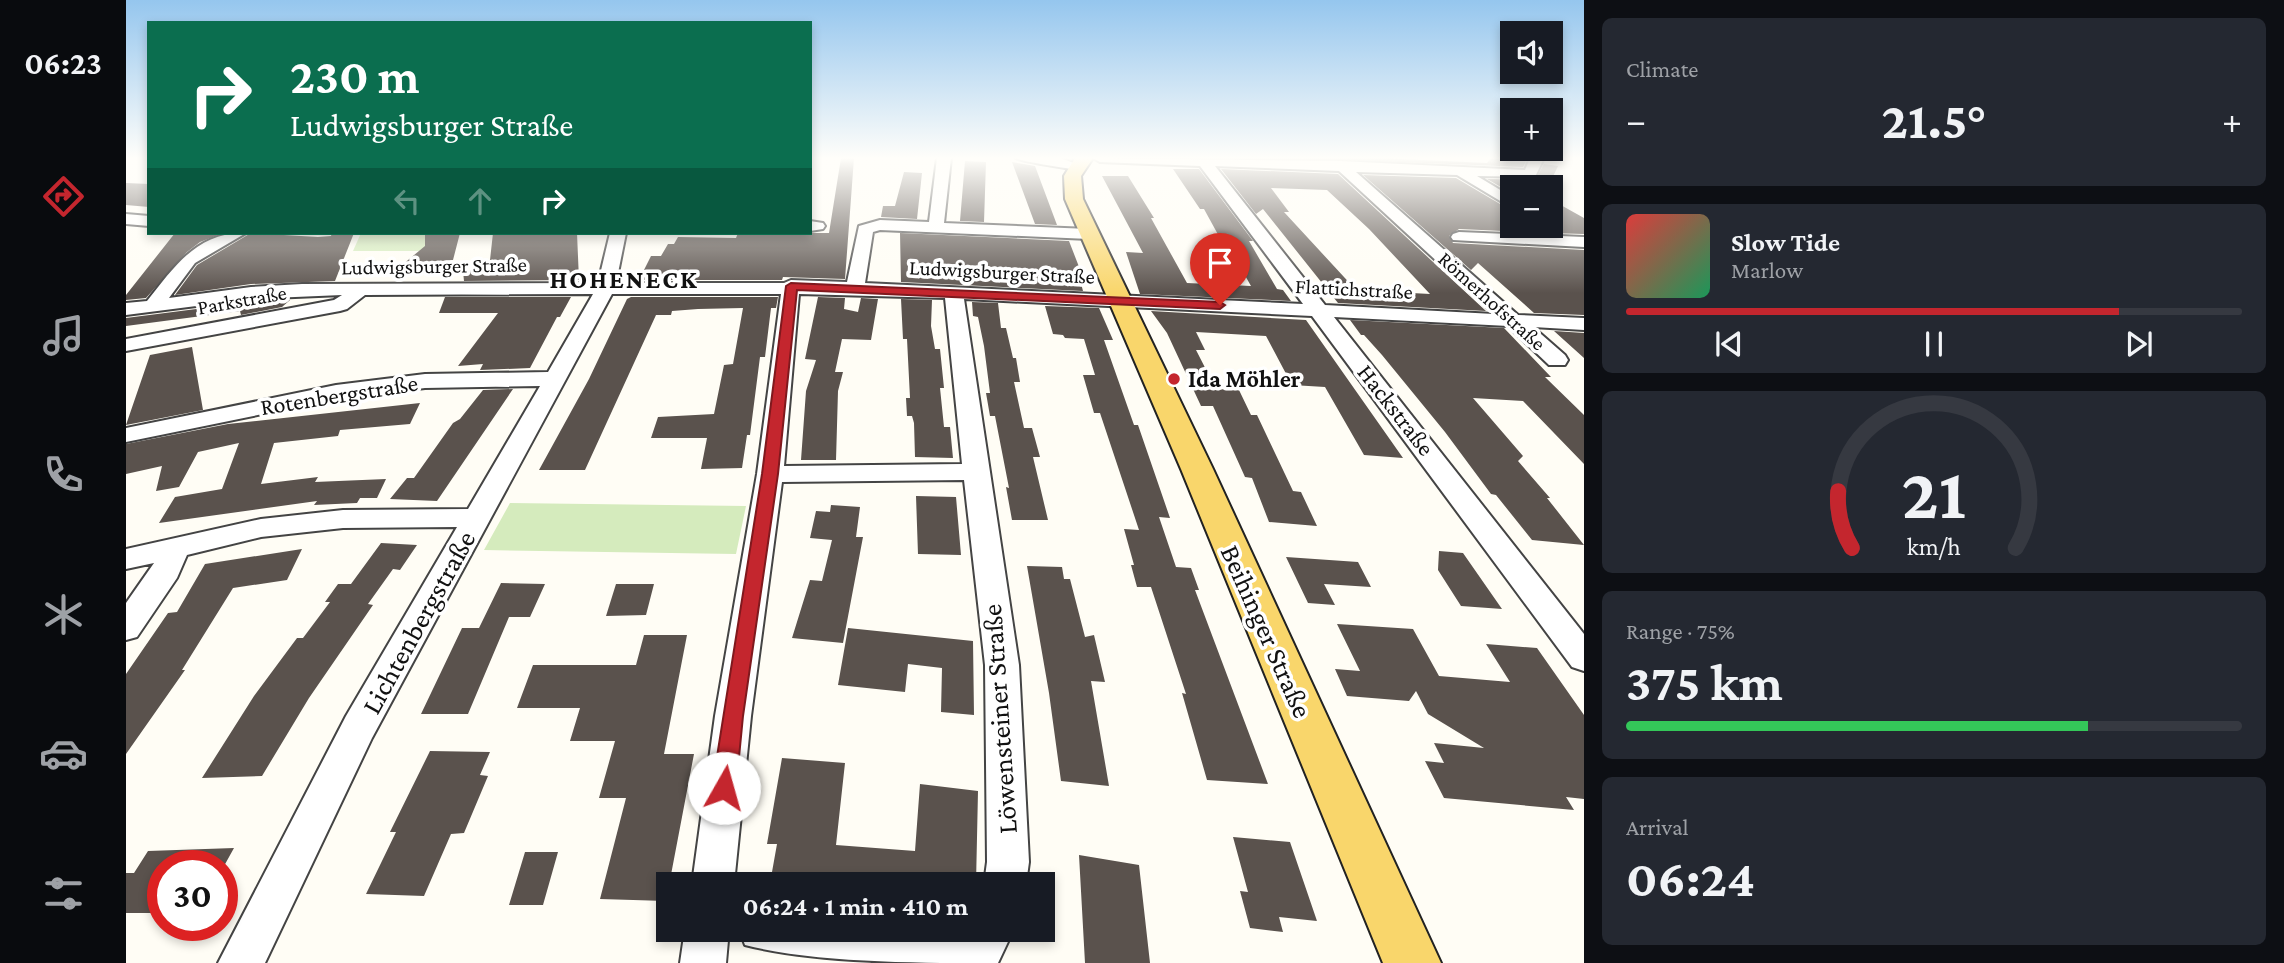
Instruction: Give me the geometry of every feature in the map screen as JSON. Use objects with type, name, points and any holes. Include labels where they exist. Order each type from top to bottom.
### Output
[{"type":"main road","name":"Beihinger Straße","points":[[1077,203],[1412,963]]},
{"type":"street","points":[[936,226],[939,203]]},
{"type":"street","name":"Hackstraße","points":[[1236,203],[1584,658]]},
{"type":"street","name":"Römerhofstraße","points":[[1383,203],[1557,360]]},
{"type":"street","points":[[126,219],[147,221]]},
{"type":"street","points":[[126,230],[147,221]]},
{"type":"street","points":[[855,288],[865,229],[880,225],[1089,234]]},
{"type":"street","points":[[1563,233],[1581,243]]},
{"type":"street","points":[[153,306],[189,259],[233,235]]},
{"type":"street","points":[[606,287],[618,235]]},
{"type":"street","points":[[1459,236],[1581,243]]},
{"type":"street","points":[[714,872],[733,716],[770,474],[791,286]]},
{"type":"street","name":"Ludwigsburger Straße","points":[[126,309],[251,293],[362,289],[791,286],[1121,300]]},
{"type":"street","name":"Lichtenbergstraße","points":[[241,963],[359,727],[606,287]]},
{"type":"street","name":"Parkstraße","points":[[126,345],[340,304],[362,289]]},
{"type":"street","name":"Löwensteiner Straße","points":[[954,292],[975,472],[1002,665],[1007,872]]},
{"type":"street","name":"Flattichstraße","points":[[1121,300],[1584,324]]},
{"type":"street","name":"Rotenbergstraße","points":[[126,435],[336,392],[425,381],[554,379]]},
{"type":"street","points":[[770,474],[975,472]]},
{"type":"street","points":[[126,559],[261,528],[343,519],[476,518]]},
{"type":"street","points":[[126,628],[166,570],[176,546]]},
{"type":"street","points":[[703,963],[706,942]]},
{"type":"street","points":[[845,942],[974,962],[985,942]]},
{"type":"green space","points":[[360,235],[431,235],[427,251],[353,251]]},
{"type":"green space","points":[[510,503],[746,506],[736,554],[484,550]]},
{"type":"building","points":[[126,203],[147,203],[147,207]]},
{"type":"building","points":[[834,203],[851,203],[845,279],[783,277],[782,280],[639,280],[651,256],[661,256],[668,244],[674,244],[678,237],[736,238],[737,235],[829,233]]},
{"type":"building","points":[[896,203],[919,203],[917,219],[881,217],[883,206],[895,206]]},
{"type":"building","points":[[962,203],[985,203],[984,222],[960,221]]},
{"type":"building","points":[[1027,203],[1049,203],[1057,225],[1035,224]]},
{"type":"building","points":[[1116,203],[1145,203],[1187,283],[1251,286],[1225,240],[1221,240],[1204,209],[1200,209],[1196,203],[1224,203],[1253,241],[1249,241],[1277,289],[1283,290],[1291,301],[1140,294],[1126,252],[1143,253]]},
{"type":"building","points":[[1247,203],[1282,203],[1289,212],[1284,212],[1356,290],[1430,294],[1341,203],[1369,203],[1486,311],[1338,303],[1263,209],[1256,214]]},
{"type":"building","points":[[1395,203],[1498,203],[1500,231],[1459,229],[1449,236],[1453,243],[1584,250],[1584,315],[1534,313],[1478,263],[1471,270]]},
{"type":"building","points":[[1563,206],[1584,218],[1584,234],[1563,233]]},
{"type":"building","points":[[900,233],[1069,241],[1081,272],[1078,272],[1083,291],[901,282]]},
{"type":"building","points":[[173,235],[218,235],[200,242],[187,252],[146,298],[126,300],[126,295]]},
{"type":"building","points":[[248,235],[353,235],[335,281],[251,284],[175,295],[197,265]]},
{"type":"building","points":[[425,235],[459,235],[453,260],[402,265],[425,246]]},
{"type":"building","points":[[493,235],[577,235],[579,280],[464,281],[463,271],[489,269]]},
{"type":"building","points":[[445,297],[571,297],[560,317],[557,317],[530,368],[480,370],[483,364],[458,366],[498,313],[439,313]]},
{"type":"building","points":[[778,297],[776,308],[771,308],[765,357],[760,357],[750,435],[747,435],[742,468],[701,469],[707,438],[651,438],[658,417],[714,414],[724,365],[733,364],[743,308],[672,311],[671,315],[656,315],[585,470],[539,470],[589,379],[627,299]]},
{"type":"building","points":[[818,297],[845,298],[844,309],[858,312],[861,298],[878,299],[871,340],[842,339],[835,372],[843,372],[838,391],[836,460],[801,460],[806,391],[816,360],[805,359]]},
{"type":"building","points":[[901,299],[932,300],[931,326],[935,349],[940,349],[944,388],[940,388],[944,427],[950,427],[953,458],[915,457],[914,423],[912,416],[907,416],[906,398],[910,398],[907,339],[903,339]]},
{"type":"building","points":[[290,300],[282,307],[241,315],[240,311],[126,326],[126,318],[251,302]]},
{"type":"building","points":[[972,302],[998,303],[1001,328],[1006,328],[1013,358],[1016,358],[1020,382],[1014,382],[1024,428],[1032,428],[1040,457],[1033,457],[1048,520],[1012,520],[1006,487],[1009,488],[995,416],[990,416],[986,393],[990,393],[984,346],[978,317],[973,316]]},
{"type":"building","points":[[1045,306],[1099,308],[1113,340],[1104,340],[1134,425],[1138,425],[1170,518],[1159,517],[1176,567],[1191,568],[1199,590],[1195,590],[1268,784],[1207,780],[1182,693],[1186,694],[1151,587],[1137,587],[1124,529],[1139,530],[1100,413],[1094,413],[1083,375],[1095,375],[1084,339],[1053,334]]},
{"type":"building","points":[[1151,311],[1306,320],[1403,458],[1364,455],[1325,387],[1292,385],[1266,336],[1196,332],[1205,350],[1196,350],[1216,389],[1239,390],[1251,415],[1257,415],[1293,491],[1301,492],[1317,526],[1269,522],[1252,478],[1245,477],[1213,406],[1201,406],[1167,333]]},
{"type":"building","points":[[1350,320],[1504,328],[1551,377],[1545,377],[1584,415],[1584,464],[1523,401],[1473,398],[1523,456],[1518,461],[1550,498],[1547,498],[1584,545],[1532,540],[1496,495],[1491,494],[1382,355]]},
{"type":"building","points":[[1554,331],[1584,333],[1584,358]]},
{"type":"building","points":[[192,347],[203,410],[126,425],[150,355]]},
{"type":"building","points":[[513,389],[437,501],[390,499],[407,478],[414,478],[453,423],[460,419],[483,390]]},
{"type":"building","points":[[420,403],[410,424],[340,430],[338,436],[274,443],[261,484],[318,477],[315,482],[386,479],[377,498],[360,498],[357,503],[314,505],[317,501],[159,523],[175,497],[222,489],[239,443],[198,452],[179,487],[156,491],[162,466],[126,474],[126,444],[228,424]]},
{"type":"building","points":[[916,496],[956,497],[961,555],[918,554]]},
{"type":"building","points":[[831,505],[860,507],[856,537],[863,537],[843,643],[792,638],[810,580],[822,581],[832,540],[810,538],[816,511],[830,512]]},
{"type":"building","points":[[381,543],[417,545],[400,570],[393,569],[368,604],[373,605],[309,698],[262,776],[202,778],[254,696],[297,638],[303,638],[330,602],[325,602],[338,584],[351,584]]},
{"type":"building","points":[[302,549],[287,580],[233,588],[182,670],[185,670],[126,754],[126,674],[168,613],[177,612],[205,564]]},
{"type":"building","points":[[1439,551],[1463,553],[1502,609],[1461,606],[1438,570]]},
{"type":"building","points":[[1286,557],[1358,562],[1371,587],[1324,584],[1335,605],[1308,603]]},
{"type":"building","points":[[1027,566],[1062,567],[1064,579],[1070,579],[1085,637],[1094,635],[1105,682],[1091,681],[1109,786],[1061,781]]},
{"type":"building","points":[[501,583],[545,584],[530,617],[509,617],[468,714],[421,714],[462,628],[479,628]]},
{"type":"building","points":[[616,584],[654,584],[646,615],[606,616]]},
{"type":"building","points":[[1337,624],[1413,629],[1439,676],[1510,682],[1486,644],[1537,648],[1584,715],[1584,799],[1566,797],[1574,810],[1444,798],[1425,761],[1444,763],[1434,743],[1484,748],[1428,714],[1416,691],[1409,701],[1347,696],[1335,669],[1360,671]]},
{"type":"building","points":[[848,628],[973,641],[974,715],[941,712],[942,668],[908,664],[905,692],[838,685]]},
{"type":"building","points":[[644,635],[687,635],[664,754],[694,754],[672,872],[656,872],[656,901],[600,899],[626,798],[599,798],[615,741],[570,741],[580,708],[517,708],[533,665],[636,665]]},
{"type":"building","points":[[430,751],[490,752],[480,775],[488,776],[464,833],[451,834],[424,896],[366,894],[396,832],[390,832]]},
{"type":"building","points":[[782,758],[845,763],[836,845],[915,851],[920,784],[978,791],[976,872],[772,872],[777,844],[767,844]]},
{"type":"building","points":[[1233,837],[1290,842],[1317,921],[1279,917],[1283,932],[1250,928],[1240,891],[1248,892]]},
{"type":"building","points":[[234,848],[233,850],[177,850]]},
{"type":"building","points":[[525,852],[558,852],[543,905],[509,905]]},
{"type":"building","points":[[147,853],[147,913],[126,913],[126,873],[134,873]]},
{"type":"building","points":[[1079,855],[1139,865],[1150,963],[1085,963]]},
{"type":"place","name":"Ida Möhler","points":[[1174,379]]},
{"type":"district","name":"HOHENECK","points":[[624,279]]},
{"type":"route","points":[[724,788],[770,474],[791,286],[1220,305]]}]
